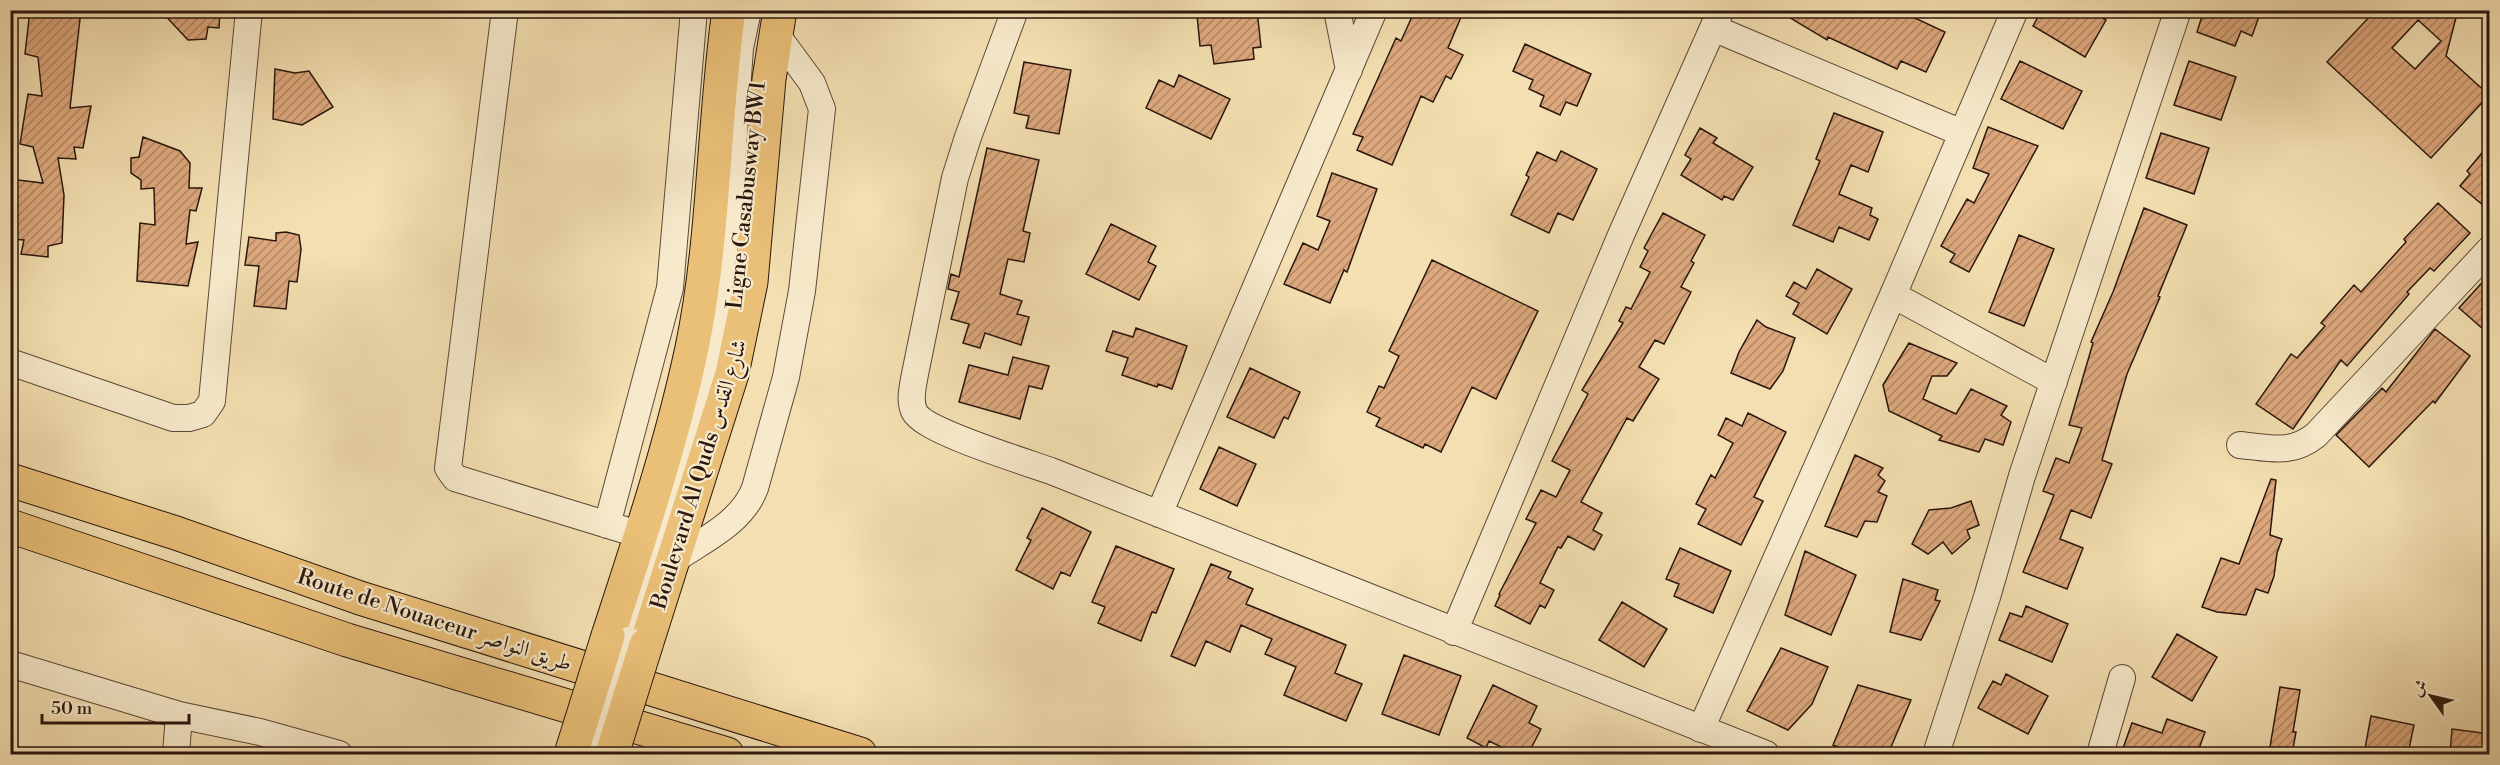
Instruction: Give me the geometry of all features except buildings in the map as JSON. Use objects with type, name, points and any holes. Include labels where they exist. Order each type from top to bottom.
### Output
[{"type":"main road","name":"Boulevard Al Quds شارع القدس","points":[[612,754],[629,641],[641,535],[692,348],[715,170],[722,57],[729,10]]},
{"type":"main road","name":"Boulevard Al Quds شارع القدس","points":[[571,754],[674,560],[732,374],[751,282],[774,18]]},
{"type":"main road","name":"Route de Nouaceur طريق النواصر","points":[[10,480],[176,533],[360,598],[860,754]]},
{"type":"main road","name":"Route de Nouaceur طريق النواصر","points":[[10,526],[347,640],[694,747],[727,754]]},
{"type":"street","points":[[10,362],[173,418],[189,418],[203,414],[212,401],[249,10]]},
{"type":"street","points":[[505,10],[448,468],[455,478],[641,535]]},
{"type":"street","points":[[607,525],[670,288],[694,10]]},
{"type":"street","name":"Ligne Casabusway BW1","points":[[599,754],[629,641],[710,365],[728,220],[740,48],[748,10]]},
{"type":"street","points":[[1015,10],[955,178],[915,374],[911,398],[915,413],[929,424],[950,434],[1159,514],[1766,754]]},
{"type":"street","points":[[1337,10],[1349,70]]},
{"type":"street","points":[[1159,514],[1374,10]]},
{"type":"street","points":[[1701,729],[1893,295],[2015,10]]},
{"type":"street","points":[[1936,754],[1987,597],[2022,476],[2178,10]]},
{"type":"street","points":[[674,560],[731,521],[747,506],[772,428],[790,355],[802,291],[822,110],[812,83],[774,18]]},
{"type":"street","name":"Ligne Casabusway BW1","points":[[592,754],[629,641],[727,368],[774,18]]},
{"type":"street","points":[[1454,632],[1621,235],[1717,19],[1962,133]]},
{"type":"street","points":[[2240,445],[2288,450],[2305,444],[2490,249]]},
{"type":"street","points":[[1893,295],[2054,382]]},
{"type":"street","points":[[10,664],[179,715],[260,732],[339,754]]},
{"type":"street","points":[[2100,754],[2122,678]]},
{"type":"street","points":[[176,754],[179,715]]}]
